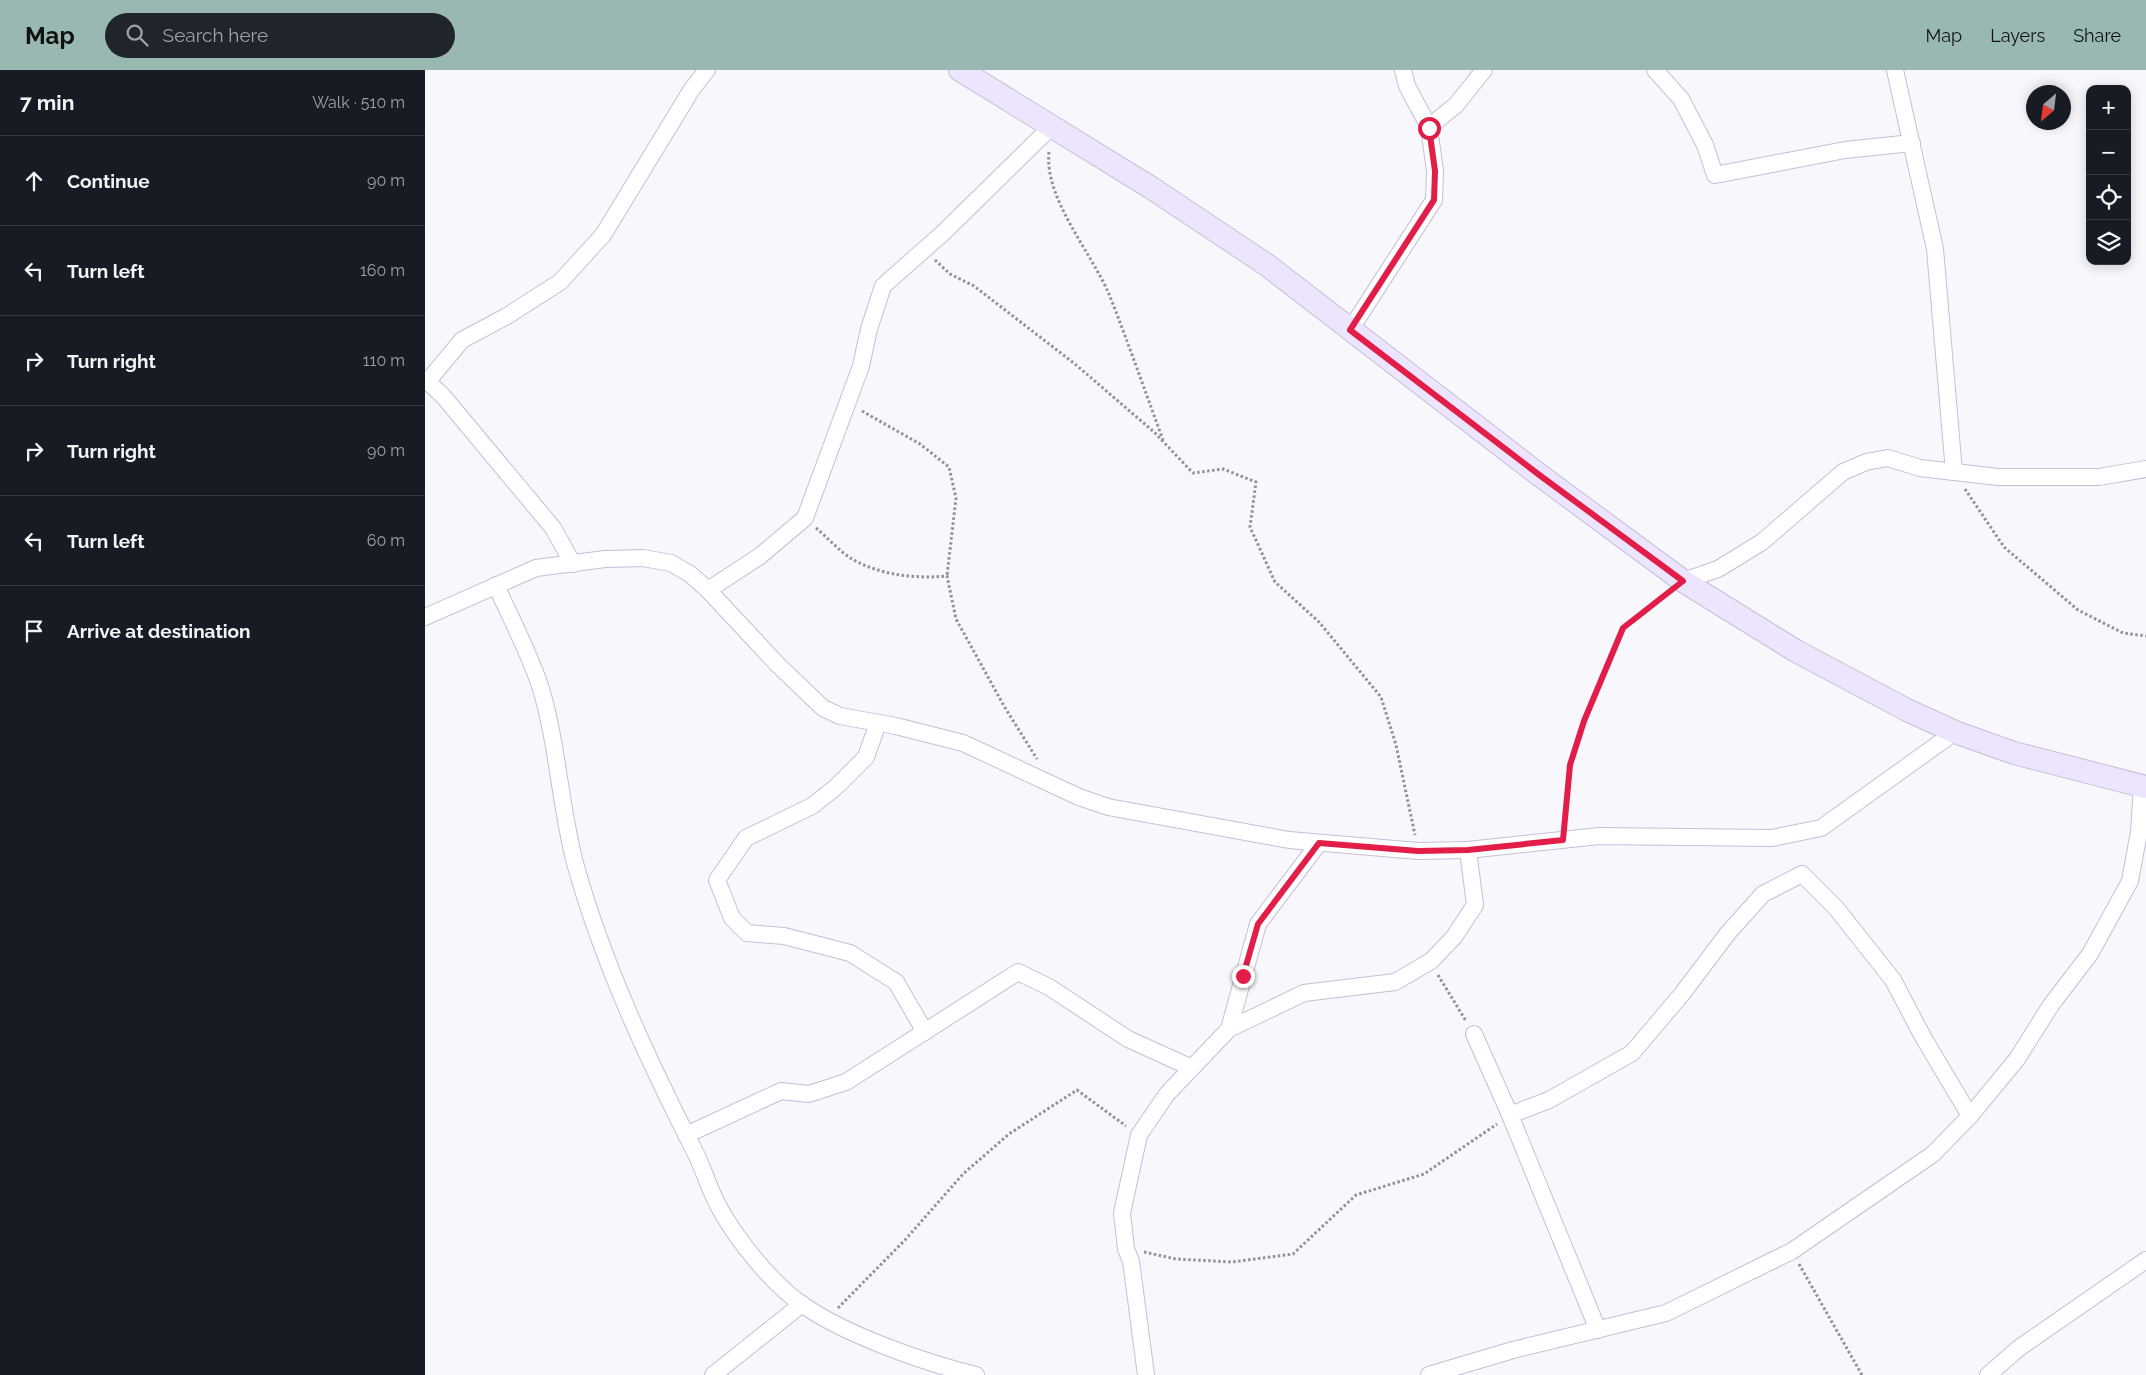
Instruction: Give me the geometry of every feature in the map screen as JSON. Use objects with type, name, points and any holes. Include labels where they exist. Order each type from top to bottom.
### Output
[{"type":"main road","points":[[960,70],[1150,186],[1267,266],[1538,474],[1683,581],[1796,651],[1899,706],[1955,732],[2014,753],[2144,786]]},
{"type":"street","points":[[573,564],[553,528],[443,396],[426,380],[462,340],[507,316],[560,282],[603,235],[687,97],[707,70]]},
{"type":"street","points":[[1350,330],[1434,200],[1435,171],[1429,128],[1407,86],[1403,70]]},
{"type":"street","points":[[1429,128],[1456,105],[1484,70]]},
{"type":"street","points":[[1655,70],[1681,99],[1705,144],[1715,175],[1845,150],[1912,143]]},
{"type":"street","points":[[1895,70],[1935,249],[1953,472]]},
{"type":"street","points":[[708,590],[760,556],[805,518],[861,366],[869,329],[883,286],[1000,178],[1051,126]]},
{"type":"street","points":[[1683,581],[1719,569],[1762,542],[1843,472],[1866,462],[1888,458],[1920,468],[1998,477],[2090,477],[2146,470]]},
{"type":"street","points":[[425,617],[536,568],[643,558],[671,563],[690,574],[708,590],[777,664],[823,708],[840,716],[963,743],[1079,798],[1108,807],[1289,840],[1418,851],[1468,850],[1599,836],[1772,838],[1807,832],[1821,828],[1955,732]]},
{"type":"street","points":[[496,585],[541,688],[557,761],[564,816],[588,907],[628,1008],[719,1208],[751,1253],[773,1278],[802,1304],[838,1326],[922,1359],[976,1375]]},
{"type":"street","points":[[878,723],[866,757],[836,787],[812,806],[746,838],[717,880],[732,918],[747,933],[784,936],[849,953],[896,982],[925,1032]]},
{"type":"street","points":[[1429,1375],[1513,1350],[1666,1313],[1791,1251],[1933,1154],[1970,1116],[2017,1058],[2051,1005],[2090,954],[2130,881],[2139,832],[2144,786]]},
{"type":"street","points":[[1229,1029],[1258,924],[1319,843]]},
{"type":"street","points":[[1146,1375],[1131,1261],[1126,1249],[1122,1213],[1139,1136],[1167,1094],[1229,1029],[1304,993],[1395,982],[1431,962],[1454,937],[1475,905],[1468,850]]},
{"type":"street","points":[[1510,1116],[1549,1100],[1632,1053],[1682,994],[1728,933],[1763,894],[1802,874],[1836,908],[1893,980],[1923,1037],[1970,1116]]},
{"type":"street","points":[[686,1135],[781,1091],[809,1094],[846,1082],[1018,972],[1049,987],[1127,1039],[1192,1068]]},
{"type":"street","points":[[1474,1034],[1510,1116],[1598,1330]]},
{"type":"street","points":[[1988,1375],[2019,1348],[2146,1260]]},
{"type":"street","points":[[713,1375],[802,1304]]},
{"type":"path","points":[[1051,126],[1048,162],[1059,202],[1108,292],[1164,443]]},
{"type":"path","points":[[924,250],[950,274],[974,286],[1075,364],[1164,443],[1193,472],[1223,469],[1256,482],[1250,527],[1275,582],[1319,622],[1381,697],[1396,745],[1418,851]]},
{"type":"path","points":[[848,403],[919,444],[949,467],[956,498],[947,576],[956,619],[1004,706],[1053,785]]},
{"type":"path","points":[[1953,472],[2004,547],[2079,610],[2123,633],[2146,636]]},
{"type":"path","points":[[805,518],[851,558],[888,572],[920,578],[947,576]]},
{"type":"path","points":[[1563,840],[1570,765],[1584,721],[1623,628],[1683,581]]},
{"type":"path","points":[[1431,962],[1447,992],[1474,1034]]},
{"type":"path","points":[[828,1320],[905,1240],[963,1174],[1009,1134],[1077,1090],[1139,1136]]},
{"type":"path","points":[[1126,1249],[1176,1258],[1232,1262],[1293,1254],[1356,1195],[1424,1174],[1510,1116]]},
{"type":"path","points":[[1791,1251],[1862,1375]]},
{"type":"route","points":[[1243,976],[1258,924],[1319,843],[1418,851],[1468,850],[1563,840],[1570,765],[1584,721],[1623,628],[1683,581],[1655,558],[1538,474],[1350,330],[1434,200],[1435,171],[1429,128]]}]
